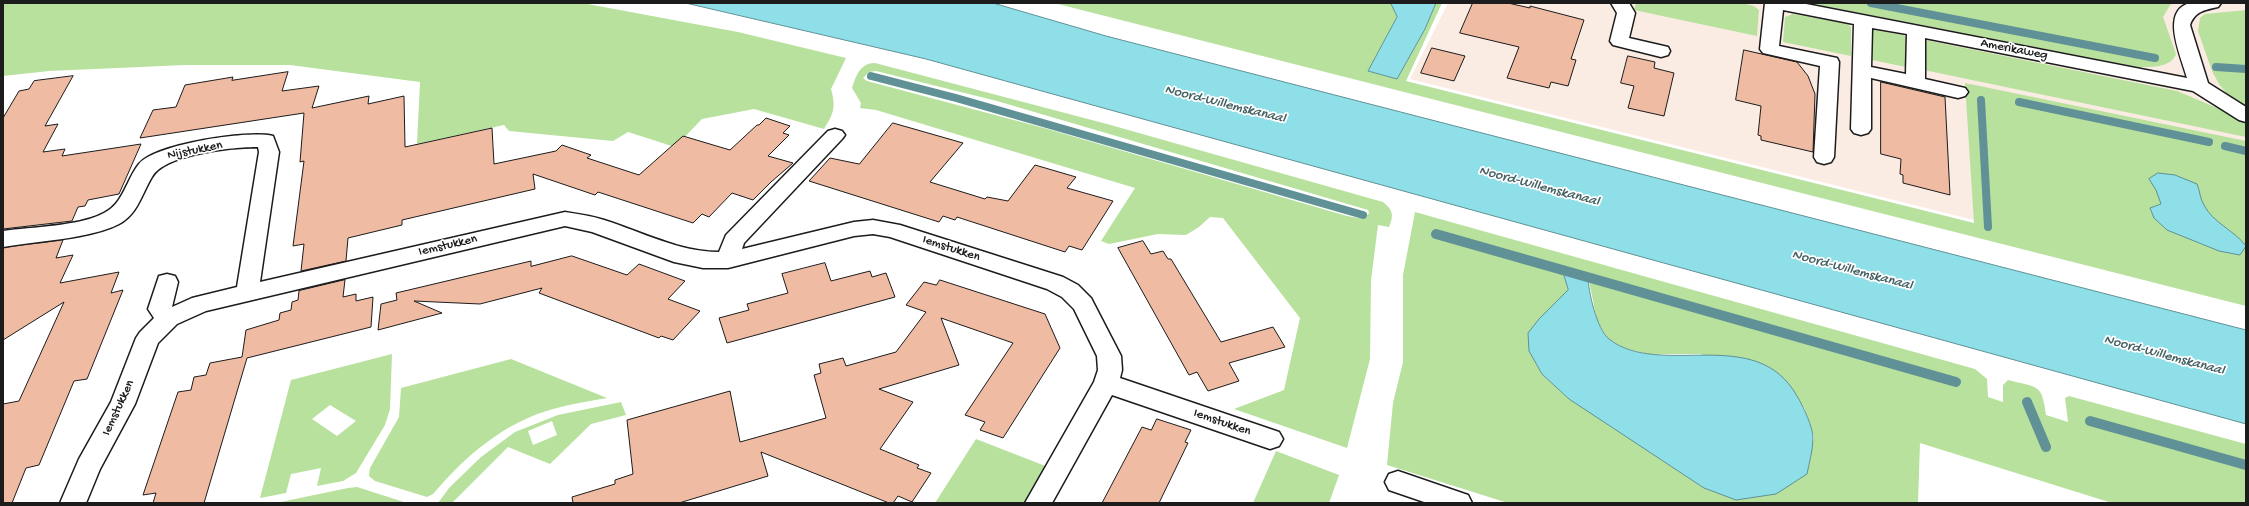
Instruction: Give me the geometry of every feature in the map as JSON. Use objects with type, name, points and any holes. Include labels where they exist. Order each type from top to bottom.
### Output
[{"type":"street","points":[[1620,3],[1626,13],[1619,41],[1661,51]]},
{"type":"street","points":[[1774,3],[1769,48],[1830,62],[1824,157]]},
{"type":"street","name":"Amerikaweg","points":[[1774,3],[2199,86],[2246,116]]},
{"type":"street","points":[[2199,86],[2181,25],[2185,14],[2195,7],[2212,3]]},
{"type":"street","points":[[1861,128],[1863,20]]},
{"type":"street","points":[[1915,82],[1916,31]]},
{"type":"street","points":[[1862,70],[1958,92]]},
{"type":"street","points":[[728,260],[734,240],[835,135]]},
{"type":"street","name":"Nijstukken","points":[[3,239],[88,225],[110,219],[123,211],[132,199],[142,175],[148,167],[170,154],[244,142],[266,141],[269,152],[247,293]]},
{"type":"street","name":"Iemstukken","points":[[73,503],[88,467],[123,404],[148,338],[169,318],[200,304],[545,222],[565,219],[596,226],[682,256],[703,260],[728,260],[854,229],[873,227],[899,232],[1055,283],[1070,291],[1082,304],[1109,356],[1110,370],[1106,382],[1038,503]]},
{"type":"street","points":[[167,282],[159,309],[169,318]]},
{"type":"street","name":"Iemstukken","points":[[1106,382],[1270,439]]},
{"type":"street","points":[[1398,482],[1459,503]]},
{"type":"shaded area","points":[[1448,3],[2246,3],[2246,288],[1410,79]]},
{"type":"green space","points":[[3,3],[582,3],[738,32],[846,58],[831,89],[834,105],[830,119],[824,129],[754,109],[702,119],[675,147],[628,132],[613,141],[509,131],[504,125],[417,144],[420,82],[290,65],[185,65],[49,71],[3,76]]},
{"type":"green space","points":[[1054,3],[1391,3],[1397,17],[1368,71],[1397,79],[1425,29],[1436,3],[1442,3],[1406,81],[1974,223],[1965,83],[2246,141],[2246,306]]},
{"type":"green space","points":[[1636,3],[1741,3],[1754,6],[1759,10],[1757,36],[1634,10]]},
{"type":"green space","points":[[1809,3],[2174,3],[2170,5],[2163,17],[2176,54],[2170,62],[2160,66],[2138,67]]},
{"type":"green space","points":[[2246,10],[2246,106],[2227,94],[2219,84],[2212,71],[2198,31],[2200,18],[2205,14]]},
{"type":"green space","points":[[1793,14],[1848,24],[1851,27],[1851,56],[1783,42],[1785,17]]},
{"type":"green space","points":[[1873,30],[1903,35],[1907,38],[1906,67],[1872,60],[1870,33]]},
{"type":"green space","points":[[1925,40],[2177,91],[2222,110],[2246,124],[2246,137],[1924,70]]},
{"type":"green space","points":[[875,63],[1107,124],[1383,202],[1391,210],[1392,219],[1389,227],[1378,225],[1371,280],[1370,359],[1347,448],[1234,409],[1284,390],[1300,318],[1223,218],[1210,217],[1199,227],[1186,235],[1158,234],[1109,244],[1101,241],[1135,188],[876,110],[860,108],[861,103],[852,88],[859,71],[866,65]],"holes":[[[876,71],[997,101],[1368,210],[1369,213],[1364,219],[1347,216],[1044,128],[867,81],[863,78],[869,72]]]},
{"type":"green space","points":[[1415,212],[1975,369],[1987,379],[1988,397],[2003,402],[2003,385],[2008,380],[2032,386],[2040,392],[2046,415],[2068,422],[2065,398],[2069,396],[2246,444],[2246,503],[2112,503],[1920,443],[1918,503],[1508,503],[1387,465],[1393,403],[1403,362],[1403,275]],"holes":[[[1563,271],[1588,276],[1597,321],[1607,338],[1624,348],[1648,354],[1701,354],[1804,407],[1814,437],[1807,474],[1569,399],[1542,374],[1529,351],[1539,319],[1568,290]]]},
{"type":"green space","points":[[392,354],[390,409],[385,425],[356,473],[343,481],[317,486],[321,468],[291,474],[286,493],[260,498],[291,380]],"holes":[[[330,405],[356,421],[337,436],[312,419]]]},
{"type":"green space","points":[[511,359],[607,398],[553,409],[518,422],[487,442],[472,454],[433,494],[427,497],[375,481],[369,476],[370,468],[399,417],[401,388]]},
{"type":"green space","points":[[621,402],[626,415],[591,424],[550,464],[508,447],[452,503],[438,503],[449,488],[481,457],[515,432],[558,415]],"holes":[[[552,421],[557,435],[533,445],[528,431]]]},
{"type":"green space","points":[[976,439],[1048,467],[1028,503],[935,503]]},
{"type":"green space","points":[[1276,451],[1339,475],[1329,503],[1253,503]]},
{"type":"green space","points":[[357,487],[407,503],[276,503],[348,488]]},
{"type":"water","name":"Noord-Willemskanaal","points":[[686,3],[993,3],[1106,36],[2246,330],[2246,424],[926,59]]},
{"type":"water","points":[[1391,3],[1436,3],[1425,29],[1397,79],[1368,71],[1397,17]]},
{"type":"water","points":[[2158,173],[2175,175],[2197,184],[2203,203],[2208,211],[2218,222],[2236,235],[2246,246],[2240,255],[2219,251],[2167,230],[2154,218],[2150,208],[2161,204],[2156,190],[2149,179]]},
{"type":"water","points":[[1563,271],[1588,276],[1591,300],[1601,327],[1609,339],[1630,350],[1654,355],[1733,356],[1758,362],[1779,374],[1797,396],[1805,411],[1813,433],[1812,452],[1807,474],[1776,494],[1736,500],[1704,488],[1569,399],[1542,374],[1529,351],[1528,333],[1539,319],[1568,290]]},
{"type":"building","points":[[1473,3],[1508,3],[1530,8],[1530,6],[1584,20],[1571,59],[1576,60],[1568,86],[1551,82],[1549,88],[1507,78],[1519,47],[1460,33]]},
{"type":"building","points":[[1432,48],[1465,56],[1454,81],[1421,73]]},
{"type":"building","points":[[1744,50],[1797,62],[1808,76],[1815,94],[1813,152],[1761,140],[1761,136],[1758,135],[1761,106],[1736,100]]},
{"type":"building","points":[[1628,56],[1655,62],[1654,68],[1674,73],[1664,116],[1628,108],[1634,86],[1621,83]]},
{"type":"building","points":[[288,72],[282,91],[319,86],[312,108],[369,96],[368,104],[404,96],[405,147],[492,128],[494,164],[556,151],[562,145],[591,155],[587,158],[639,175],[683,136],[730,150],[766,118],[790,126],[783,133],[789,135],[768,156],[793,163],[753,200],[732,193],[709,217],[702,214],[693,223],[598,192],[595,195],[533,174],[535,189],[402,220],[402,225],[348,238],[346,261],[301,271],[304,244],[293,246],[304,161],[300,162],[304,113],[140,138],[153,110],[176,107],[185,85],[233,77],[232,80]]},
{"type":"building","points":[[73,76],[45,126],[58,124],[43,152],[65,149],[62,156],[141,144],[119,194],[88,200],[85,206],[78,207],[72,221],[3,229],[3,118],[19,91],[29,89],[34,81]]},
{"type":"building","points":[[1881,82],[1945,97],[1950,195],[1903,183],[1903,175],[1900,174],[1901,159],[1881,154]]},
{"type":"building","points":[[893,123],[963,143],[930,182],[985,199],[987,197],[1008,201],[1035,165],[1076,177],[1067,188],[1113,201],[1082,250],[1069,246],[1065,252],[957,217],[955,220],[943,216],[939,222],[809,181],[830,158],[859,164]]},
{"type":"building","points":[[63,240],[56,258],[73,255],[60,283],[119,272],[111,293],[123,290],[87,379],[74,381],[39,465],[26,468],[12,503],[3,503],[3,404],[19,401],[64,302],[3,340],[3,248]]},
{"type":"building","points":[[1143,241],[1151,254],[1163,251],[1168,259],[1171,259],[1221,342],[1273,327],[1285,347],[1229,363],[1239,381],[1208,391],[1197,372],[1189,375],[1118,248]]},
{"type":"building","points":[[572,256],[627,275],[639,264],[685,281],[668,299],[700,311],[673,340],[661,336],[659,338],[539,293],[542,288],[480,304],[414,301],[442,313],[378,330],[381,304],[397,300],[396,293],[531,261],[531,266]]},
{"type":"building","points":[[825,263],[831,281],[870,271],[872,277],[886,273],[895,297],[727,343],[719,318],[749,310],[747,304],[788,293],[782,274]]},
{"type":"building","points":[[345,280],[343,297],[356,294],[356,301],[373,297],[371,327],[247,358],[204,503],[153,503],[156,493],[143,495],[178,392],[191,390],[194,377],[206,375],[210,363],[242,357],[246,330],[279,320],[280,313],[291,310],[292,302],[298,300],[299,291]]},
{"type":"building","points":[[940,280],[1045,314],[1060,348],[1003,438],[980,430],[985,422],[965,415],[1013,343],[941,318],[959,365],[879,389],[913,402],[880,449],[919,465],[917,468],[931,473],[912,502],[898,496],[893,503],[889,503],[761,452],[768,476],[679,503],[573,503],[572,497],[615,484],[615,480],[633,474],[627,420],[730,391],[740,442],[826,418],[814,375],[821,373],[819,364],[843,358],[846,366],[896,352],[926,312],[906,305],[924,282],[936,285]]},
{"type":"building","points":[[1157,419],[1191,430],[1185,442],[1188,443],[1159,503],[1102,503],[1142,427],[1151,430]]},
{"type":"waterway","points":[[1871,3],[2155,58]]},
{"type":"waterway","points":[[2216,67],[2246,69]]},
{"type":"waterway","points":[[871,76],[956,98],[1363,215]]},
{"type":"waterway","points":[[1981,100],[1988,227]]},
{"type":"waterway","points":[[2019,102],[2209,142]]},
{"type":"waterway","points":[[2225,146],[2246,151]]},
{"type":"waterway","points":[[1436,234],[1956,382]]},
{"type":"waterway","points":[[2027,402],[2046,447]]},
{"type":"waterway","points":[[2090,421],[2246,465]]}]
